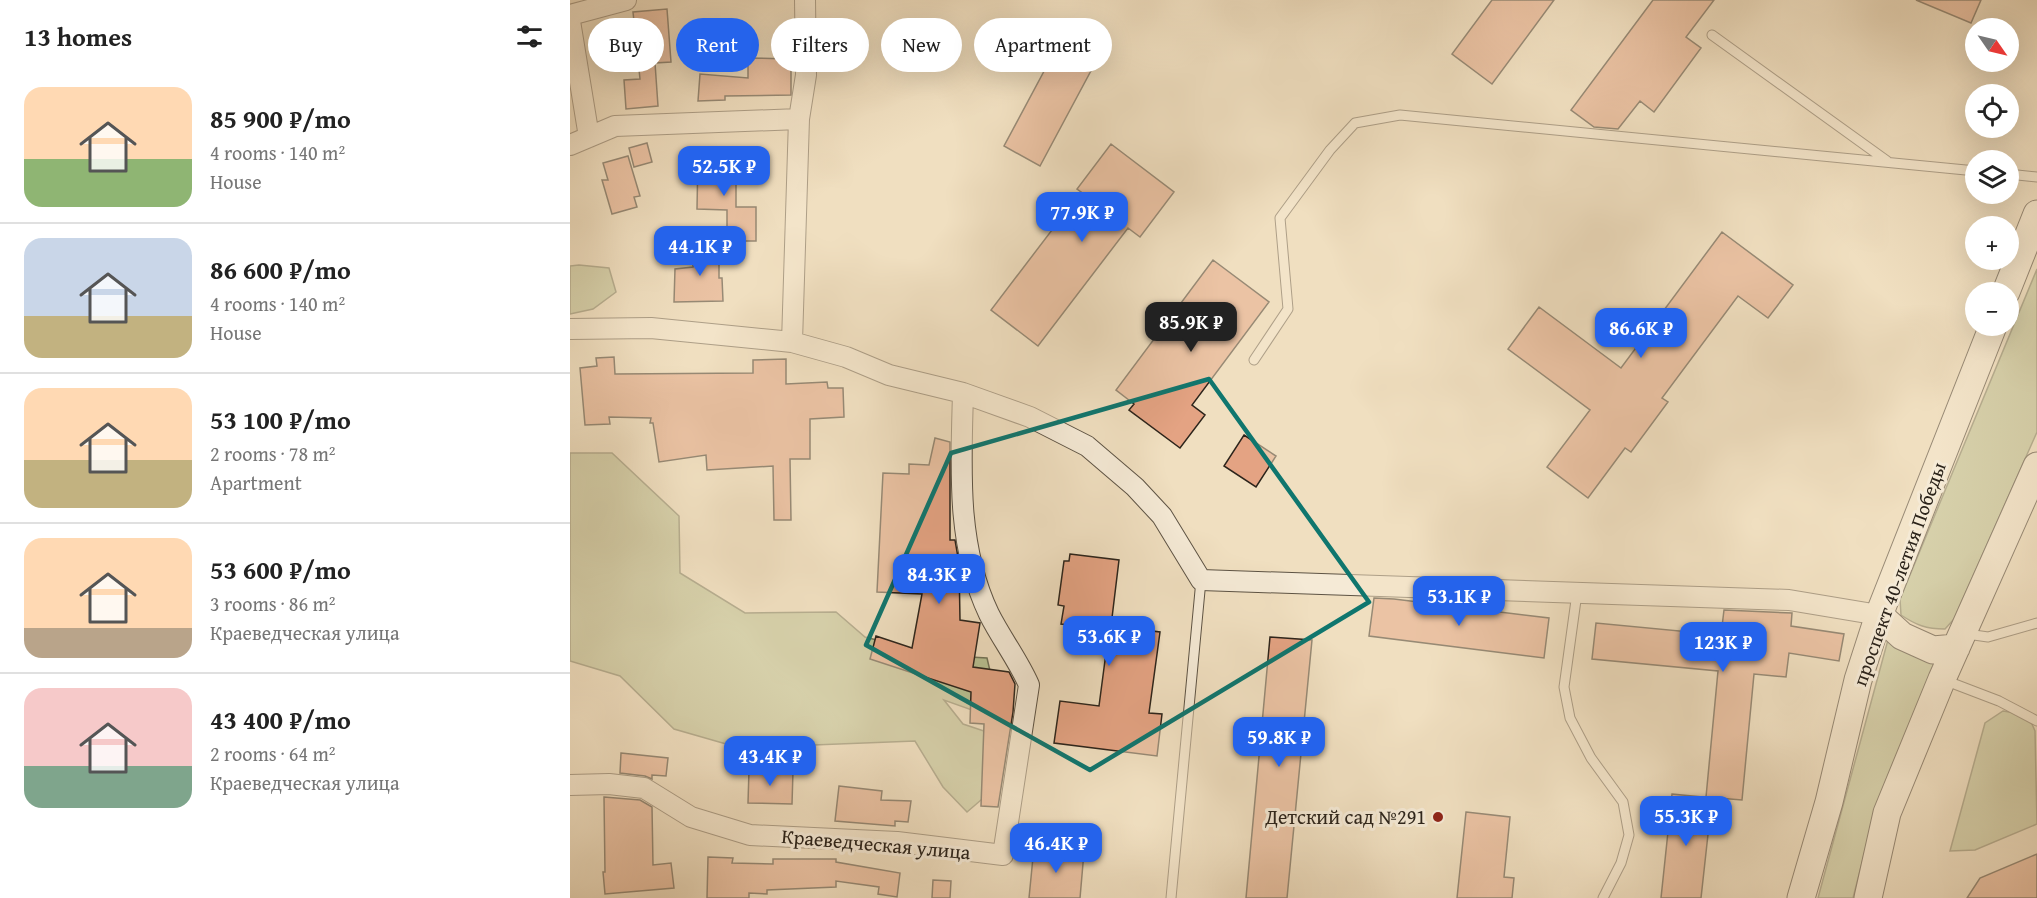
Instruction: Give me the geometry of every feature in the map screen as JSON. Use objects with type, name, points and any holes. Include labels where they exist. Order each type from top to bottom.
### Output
[{"type":"main road","points":[[2010,282],[2037,214]]},
{"type":"main road","name":"проспект 40-летия Победы","points":[[1801,898],[1828,802],[1858,680],[1879,615],[1989,336]]},
{"type":"main road","points":[[1868,898],[1887,813],[1942,679],[2037,466]]},
{"type":"main road","points":[[1879,615],[1902,636],[1933,650],[1959,640]]},
{"type":"street","points":[[570,15],[626,0]]},
{"type":"street","points":[[792,342],[799,119],[806,75],[805,0]]},
{"type":"street","points":[[570,21],[589,137]]},
{"type":"street","points":[[570,145],[615,126],[799,119]]},
{"type":"street","points":[[570,329],[651,328],[792,342],[846,357],[889,375],[963,393],[1030,417],[1087,446],[1136,487],[1162,516],[1202,580],[1789,600],[1879,615]]},
{"type":"street","name":"Краеведческая улица","points":[[570,786],[609,784],[644,788],[691,818],[750,835],[897,842],[1003,855],[1029,685],[1020,665],[989,614],[970,562],[961,492],[963,393]]},
{"type":"lane","points":[[1712,35],[1889,163]]},
{"type":"lane","points":[[1254,360],[1288,309],[1280,218],[1330,150],[1355,123],[1400,115],[1965,170]]},
{"type":"lane","points":[[2019,175],[2037,177]]},
{"type":"lane","points":[[1171,898],[1202,580]]},
{"type":"lane","points":[[1577,593],[1564,687],[1570,718],[1591,758],[1623,802],[1629,835],[1621,863],[1603,898]]},
{"type":"lane","points":[[1959,640],[1988,637],[2037,623]]},
{"type":"lane","points":[[1942,679],[1999,702],[2037,721]]},
{"type":"highlighted area","points":[[1209,379],[1369,602],[1090,770],[866,645],[951,453]]},
{"type":"green space","points":[[570,266],[609,268],[616,292],[593,309],[570,314]]},
{"type":"green space","points":[[2037,269],[2037,432],[1954,619],[1945,629],[1921,626],[1901,615],[1900,599],[2009,336],[2019,336],[2019,312]]},
{"type":"green space","points":[[570,453],[612,453],[679,516],[680,573],[745,613],[836,612],[865,637],[935,655],[987,658],[997,701],[983,714],[944,700],[963,724],[990,733],[988,794],[967,812],[943,787],[915,741],[740,748],[674,729],[620,676],[570,661]]},
{"type":"green space","points":[[1889,636],[1938,659],[1875,812],[1853,898],[1818,898]]},
{"type":"green space","points":[[2003,711],[2028,715],[2035,731],[2037,824],[1975,850],[1950,851],[1985,723]]},
{"type":"building","points":[[1492,0],[1554,0],[1492,84],[1452,54]]},
{"type":"building","points":[[1653,0],[1714,0],[1686,37],[1701,48],[1654,112],[1640,101],[1618,129],[1594,127],[1571,110]]},
{"type":"building","points":[[1916,0],[1981,0],[1973,18],[1965,18],[1965,20]]},
{"type":"building","points":[[667,9],[671,62],[664,62],[664,18],[634,18],[633,12]]},
{"type":"building","points":[[759,58],[771,59],[771,72],[791,72],[791,95],[725,96],[725,100],[698,101],[700,74],[748,78],[748,72],[759,72]]},
{"type":"building","points":[[639,72],[656,72],[658,106],[626,109],[624,80],[640,79]]},
{"type":"building","points":[[1044,72],[1090,72],[1040,166],[1004,146]]},
{"type":"building","points":[[647,143],[652,162],[634,167],[629,148]]},
{"type":"building","points":[[1111,144],[1174,192],[1140,237],[1128,228],[1038,346],[991,310],[1081,192],[1077,189]]},
{"type":"building","points":[[725,154],[726,168],[736,169],[736,207],[756,207],[756,241],[727,241],[727,210],[697,209],[698,155]]},
{"type":"building","points":[[628,156],[640,196],[634,197],[637,207],[612,214],[602,180],[608,180],[603,163]]},
{"type":"building","points":[[1722,232],[1793,285],[1768,318],[1738,296],[1662,398],[1668,402],[1631,452],[1625,448],[1588,498],[1547,467],[1590,410],[1508,349],[1539,307],[1621,368]]},
{"type":"building","points":[[693,245],[719,245],[719,278],[722,278],[723,301],[674,302],[675,269],[693,267]]},
{"type":"building","points":[[1213,260],[1269,302],[1192,405],[1205,415],[1180,448],[1129,410],[1134,404],[1116,390]]},
{"type":"building","points":[[614,357],[615,374],[753,373],[753,360],[786,359],[786,384],[827,382],[828,388],[843,388],[844,417],[810,419],[810,459],[790,459],[791,520],[774,520],[773,466],[707,470],[706,455],[659,462],[653,423],[650,423],[651,418],[609,417],[610,424],[585,425],[580,368],[597,366],[596,358]]},
{"type":"building","points":[[1244,435],[1276,456],[1256,487],[1224,466]]},
{"type":"building","points":[[935,438],[950,442],[950,540],[955,540],[959,563],[960,620],[980,623],[973,667],[1009,672],[1015,684],[1013,712],[998,807],[981,806],[984,724],[970,723],[971,692],[870,659],[876,636],[912,648],[922,594],[877,592],[883,473],[909,474],[909,464],[929,465]]},
{"type":"building","points":[[1070,554],[1119,560],[1111,626],[1160,632],[1149,713],[1162,714],[1157,756],[1054,743],[1060,701],[1099,706],[1109,630],[1061,624],[1064,606],[1058,605],[1064,561],[1069,561]]},
{"type":"building","points":[[1374,598],[1549,618],[1544,658],[1369,636]]},
{"type":"building","points":[[1724,610],[1792,613],[1791,626],[1844,634],[1839,661],[1789,653],[1786,677],[1754,674],[1742,800],[1706,797],[1718,671],[1592,659],[1596,623],[1721,635]]},
{"type":"building","points":[[1270,637],[1312,640],[1287,898],[1246,898]]},
{"type":"building","points":[[621,753],[668,758],[666,776],[652,775],[652,779],[620,773]]},
{"type":"building","points":[[749,770],[793,771],[792,804],[748,803]]},
{"type":"building","points":[[839,786],[882,791],[881,800],[911,801],[908,822],[895,821],[895,826],[835,821]]},
{"type":"building","points":[[1672,794],[1712,798],[1701,898],[1661,898]]},
{"type":"building","points":[[604,797],[640,800],[652,807],[653,865],[671,863],[674,888],[605,894]]},
{"type":"building","points":[[1466,812],[1510,817],[1504,877],[1514,878],[1512,898],[1457,898]]},
{"type":"building","points":[[1034,847],[1084,852],[1080,898],[1029,898]]},
{"type":"building","points":[[2037,854],[2037,898],[1967,898],[1980,878]]},
{"type":"building","points":[[708,857],[733,858],[732,863],[773,864],[773,859],[836,859],[836,862],[900,873],[897,897],[878,894],[879,887],[836,881],[836,887],[767,890],[767,894],[749,893],[749,898],[707,898]]},
{"type":"building","points":[[933,880],[951,881],[950,898],[932,898]]},
{"type":"place","name":"Детский сад №291","points":[[1438,817]]}]
